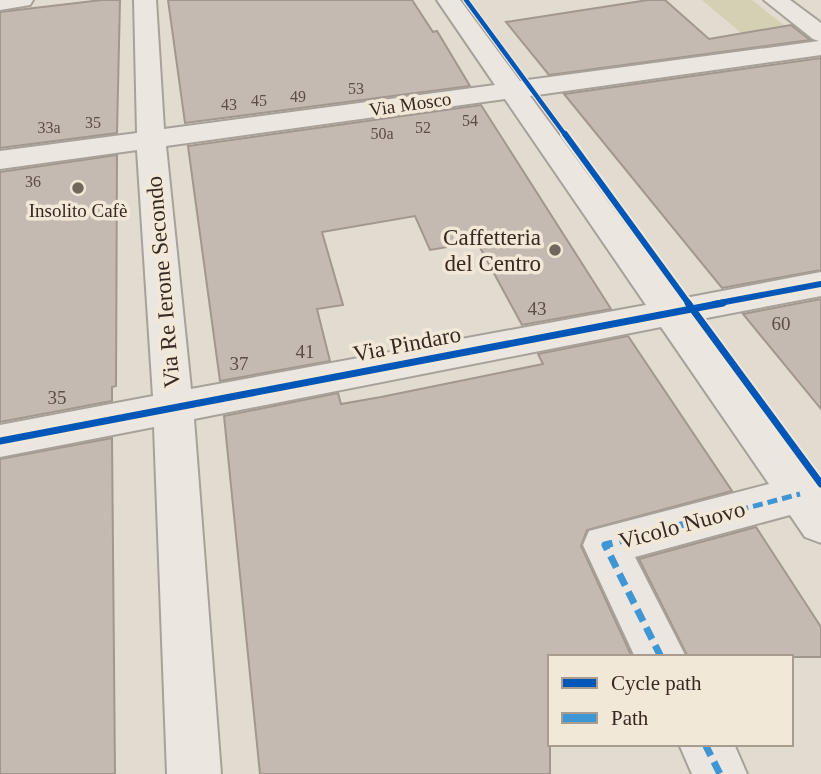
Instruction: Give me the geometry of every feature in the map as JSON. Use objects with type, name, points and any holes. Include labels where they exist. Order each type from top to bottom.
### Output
[{"type":"street","points":[[0,2],[22,0]]},
{"type":"street","name":"Via Re Ierone Secondo","points":[[145,0],[151,140],[173,408],[194,774]]},
{"type":"street","points":[[448,0],[810,509]]},
{"type":"street","points":[[775,0],[821,34]]},
{"type":"street","name":"Via Mosco","points":[[0,160],[821,48]]},
{"type":"street","name":"Via Pindaro","points":[[0,441],[821,284]]},
{"type":"street","name":"Vicolo Nuovo","points":[[660,655],[605,545],[810,509]]},
{"type":"street","points":[[706,746],[720,774]]},
{"type":"shaded area","points":[[702,0],[752,0],[785,26],[760,30],[746,37]]},
{"type":"building","points":[[120,0],[117,133],[0,148],[0,12]]},
{"type":"building","points":[[168,0],[412,0],[433,32],[437,31],[470,86],[185,123]]},
{"type":"building","points":[[648,0],[665,0],[709,39],[791,25],[810,40],[549,75],[506,22]]},
{"type":"building","points":[[821,58],[821,270],[722,288],[564,94]]},
{"type":"building","points":[[481,105],[611,309],[522,325],[477,242],[430,250],[415,216],[322,232],[343,305],[317,309],[330,361],[220,381],[188,146]]},
{"type":"building","points":[[117,155],[116,386],[112,387],[112,401],[0,422],[0,172]]},
{"type":"building","points":[[821,299],[821,409],[743,314]]},
{"type":"building","points":[[628,336],[732,491],[587,530],[581,546],[631,655],[548,655],[550,774],[260,774],[224,416],[338,393],[341,404],[381,397],[543,364],[538,354]]},
{"type":"building","points":[[112,438],[115,774],[0,774],[0,459]]},
{"type":"building","points":[[756,527],[821,627],[821,657],[687,655],[639,559]]},
{"type":"marked path","points":[[660,655],[605,545],[800,494]]},
{"type":"marked path","points":[[706,746],[720,774]]},
{"type":"cycle path","points":[[466,0],[821,484]]},
{"type":"cycle path","points":[[0,441],[821,284]]},
{"type":"place","name":"Insolito Cafè","points":[[78,188]]},
{"type":"place","name":"Caffetteria del Centro","points":[[555,250]]}]
